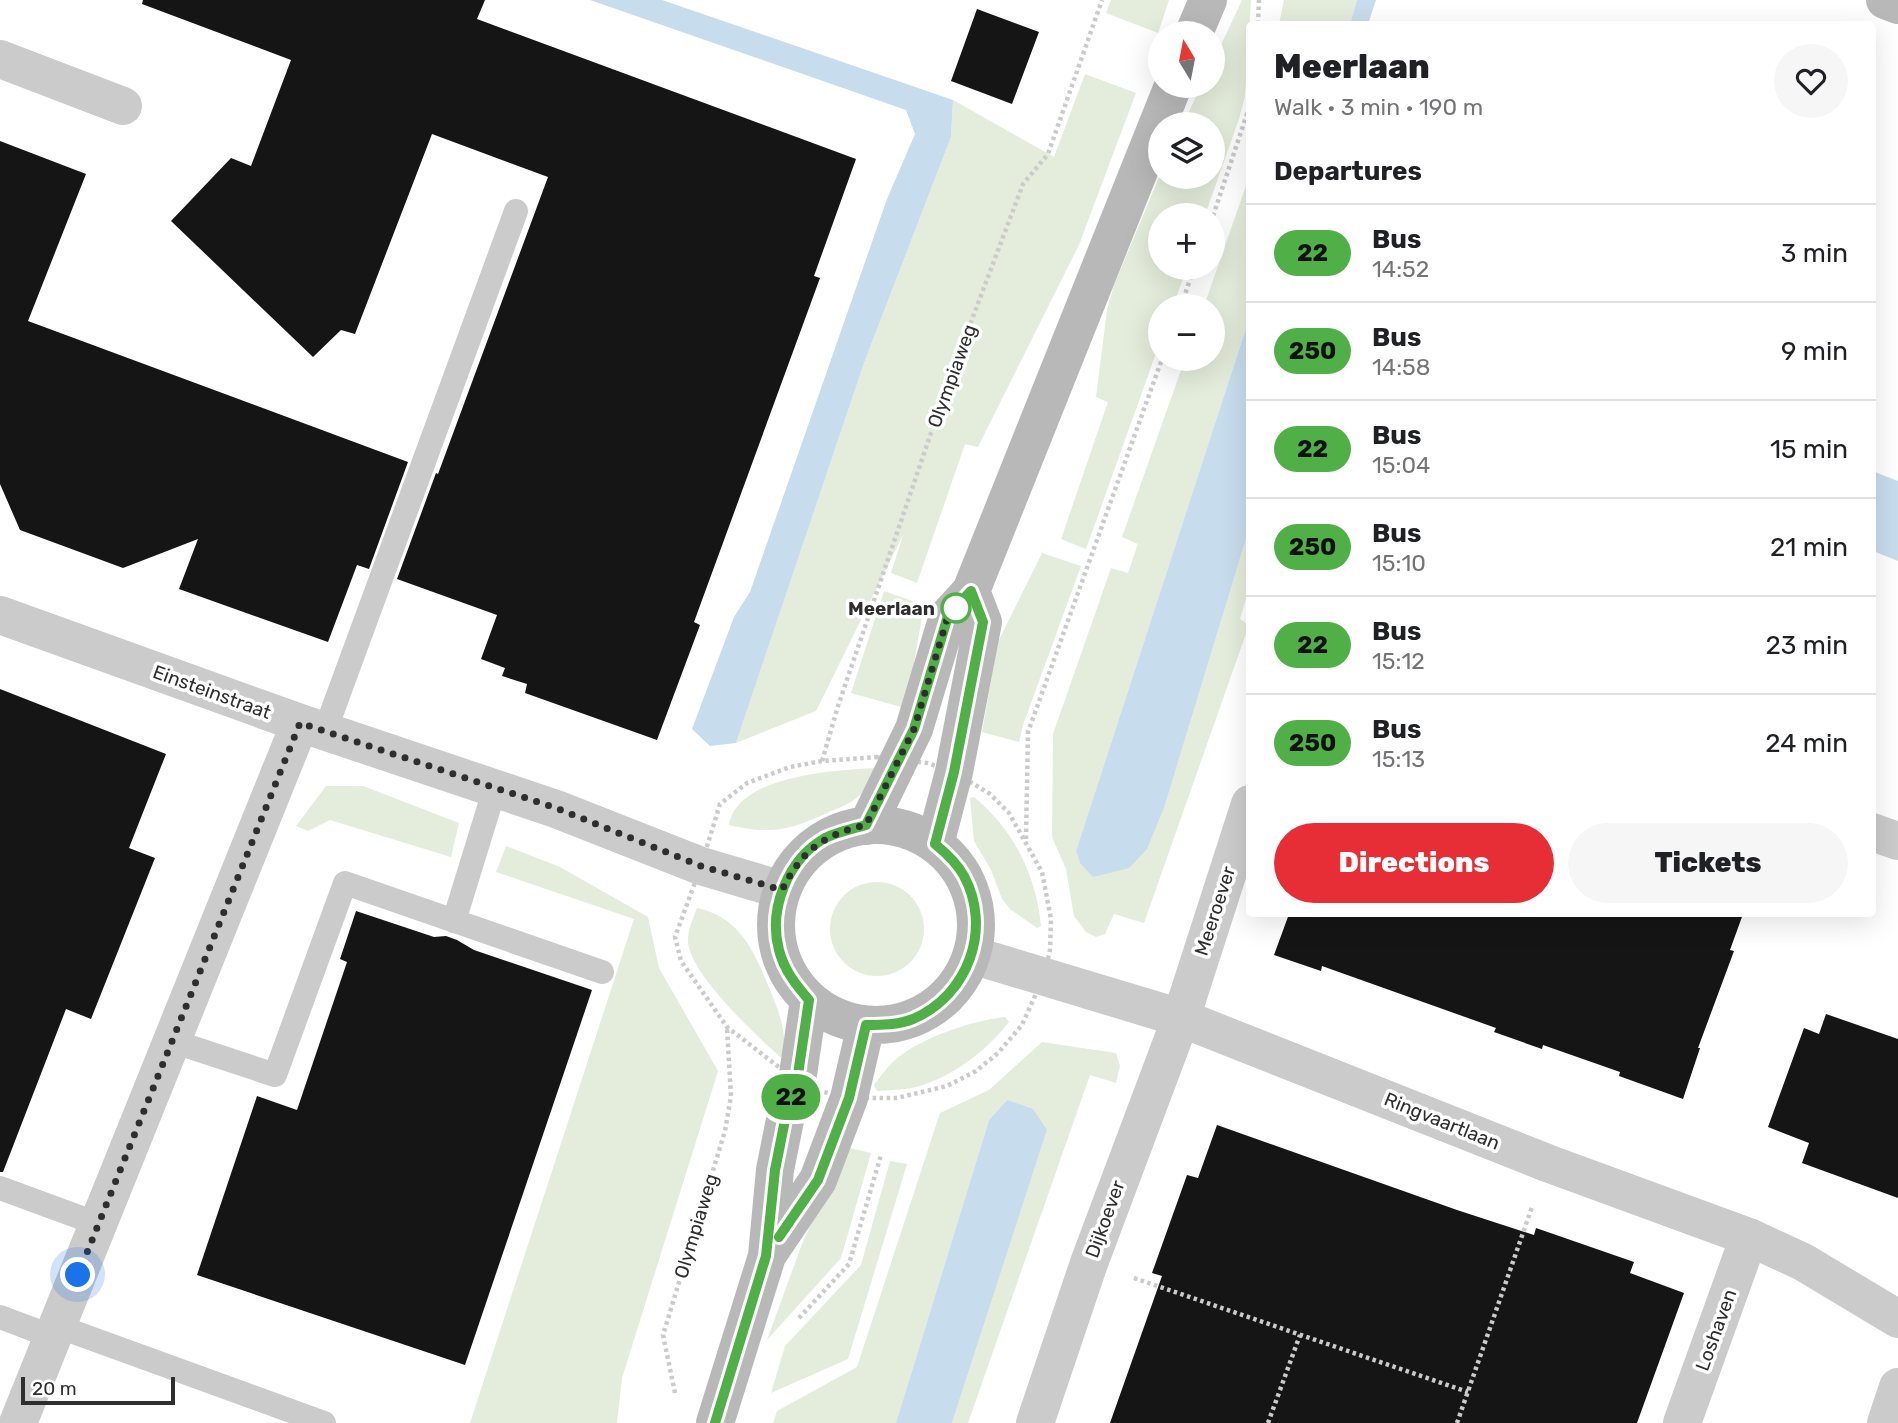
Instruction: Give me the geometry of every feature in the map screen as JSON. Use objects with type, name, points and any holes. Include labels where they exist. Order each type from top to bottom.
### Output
[{"type":"main road","points":[[1199,21],[1208,0]]},
{"type":"main road","points":[[1885,0],[1898,5]]},
{"type":"main road","points":[[866,825],[914,729],[948,616],[971,591],[1168,98]]},
{"type":"main road","points":[[935,844],[954,772],[983,622],[971,591]]},
{"type":"main road","points":[[866,825],[902,828],[935,844],[957,866],[972,894],[976,914],[972,955],[963,975],[949,994],[932,1009],[911,1020],[866,1025],[845,1021],[809,1000],[795,985],[778,950],[776,920],[782,890],[792,870],[806,853],[824,839],[844,830],[866,825]]},
{"type":"main road","points":[[715,1423],[766,1256],[775,1170],[787,1110],[797,1081],[809,1000]]},
{"type":"main road","points":[[766,1256],[818,1180],[849,1098],[866,1025]]},
{"type":"street","points":[[0,59],[124,106]]},
{"type":"street","name":"Einsteinstraat","points":[[0,615],[313,727],[556,808],[701,866],[782,890]]},
{"type":"street","points":[[18,1423],[172,1041],[313,727]]},
{"type":"street","name":"Meeroever","points":[[1181,1018],[1246,816]]},
{"type":"street","points":[[1876,833],[1898,841]]},
{"type":"street","name":"Ringvaartlaan","points":[[972,955],[1181,1018],[1547,1163],[1749,1237],[1803,1262],[1898,1319]]},
{"type":"street","name":"Dijkoever","points":[[1035,1423],[1089,1263],[1181,1018]]},
{"type":"street","name":"Loshaven","points":[[1682,1423],[1749,1237]]},
{"type":"street","points":[[1886,1423],[1898,1387]]},
{"type":"lane","points":[[313,727],[516,211]]},
{"type":"lane","points":[[454,921],[495,788]]},
{"type":"lane","points":[[172,1041],[275,1075],[345,883],[602,972]]},
{"type":"lane","points":[[0,1188],[98,1224]]},
{"type":"lane","points":[[0,1317],[55,1331],[324,1423]]},
{"type":"path","name":"Olympiaweg","points":[[822,761],[842,693],[948,383],[1023,184],[1048,154],[1102,0]]},
{"type":"path","points":[[1258,21],[1259,0]]},
{"type":"path","points":[[1217,203],[1246,117]]},
{"type":"path","points":[[1026,840],[1028,732],[1158,371]]},
{"type":"path","name":"Olympiaweg","points":[[676,1401],[663,1335],[725,1131],[731,1096],[727,1027]]},
{"type":"path","points":[[894,1111],[897,1098]]},
{"type":"path","points":[[794,1324],[849,1264],[883,1149]]},
{"type":"path","points":[[1457,1423],[1547,1163]]},
{"type":"path","points":[[1089,1263],[1468,1392]]},
{"type":"path","points":[[1268,1423],[1300,1335]]},
{"type":"green space","points":[[1111,0],[1169,0],[1162,21],[1148,21],[1148,29],[1106,13]]},
{"type":"green space","points":[[1242,0],[1251,0],[1250,21],[1246,21],[1245,96],[1225,159],[1225,112],[1189,112],[1195,98],[1225,98],[1225,36]]},
{"type":"green space","points":[[1284,0],[1357,0],[1351,21],[1280,21]]},
{"type":"green space","points":[[1085,74],[1136,93],[1079,245],[978,447],[965,444],[917,583],[891,573],[903,535],[816,711],[736,743],[864,363],[951,137],[953,100],[1054,157]]},
{"type":"green space","points":[[1246,186],[1246,328],[1076,851],[1080,863],[1165,805],[1246,539],[1246,598],[1240,619],[1246,623],[1246,634],[1144,923],[1114,914],[1105,934],[1096,937],[1086,932],[1074,916],[1066,869],[1052,837],[1053,734],[1111,568],[1128,573],[1138,544],[1122,537],[1181,371],[1225,371],[1225,294],[1208,294],[1213,280],[1225,280],[1225,246]]},
{"type":"green space","points":[[1154,189],[1214,189],[1209,203],[1148,203]]},
{"type":"green space","points":[[1148,204],[1148,280],[1183,280],[1177,294],[1148,294],[1150,371],[1086,549],[1061,539],[1108,402],[1096,397],[1107,310],[1114,285]]},
{"type":"green space","points":[[1042,553],[1081,566],[1019,742],[982,732],[998,642]]},
{"type":"green space","points":[[884,591],[924,605],[908,698],[901,707],[851,693]]},
{"type":"green space","points":[[877,768],[879,771],[855,799],[803,823],[769,830],[729,825],[736,808],[750,795],[769,786],[791,778],[815,774]]},
{"type":"green space","points":[[326,786],[363,786],[459,823],[451,857],[330,820],[308,831],[296,826]]},
{"type":"green space","points":[[974,797],[1001,824],[1021,855],[1038,907],[1041,926],[1037,928],[1010,909],[1002,899],[991,870],[974,841],[970,798]]},
{"type":"green space","points":[[506,846],[560,867],[648,917],[659,968],[718,1071],[622,1378],[617,1423],[470,1423],[634,919],[496,872]]},
{"type":"green space","points":[[877,882],[895,886],[910,896],[920,911],[924,929],[920,947],[910,962],[895,972],[877,976],[859,972],[844,962],[834,947],[830,929],[834,911],[844,896],[859,886]]},
{"type":"green space","points":[[697,908],[732,925],[754,954],[780,1016],[784,1056],[780,1057],[724,1002],[698,968],[690,952],[688,939]]},
{"type":"green space","points":[[1005,1017],[1009,1022],[1000,1033],[956,1070],[916,1087],[877,1091],[874,1085],[889,1066],[919,1044],[962,1026]]},
{"type":"green space","points":[[1042,1042],[1116,1053],[1120,1066],[1116,1083],[1090,1075],[968,1423],[952,1423],[1047,1130],[1007,1100],[989,1120],[896,1423],[773,1423],[777,1411],[857,1367],[940,1113],[989,1090]]},
{"type":"green space","points":[[845,1147],[871,1153],[841,1258],[767,1340],[802,1244]]},
{"type":"green space","points":[[890,1161],[907,1164],[848,1359],[771,1393],[785,1346],[861,1265]]},
{"type":"water","points":[[590,0],[662,0],[953,100],[951,137],[864,363],[736,743],[710,746],[692,729],[734,617],[750,592],[887,199],[915,134],[906,110]]},
{"type":"water","points":[[1357,0],[1376,0],[1369,21],[1351,21]]},
{"type":"water","points":[[1246,328],[1246,539],[1165,805],[1147,849],[1129,868],[1093,877],[1080,863],[1076,851]]},
{"type":"water","points":[[1876,473],[1898,481],[1898,561],[1876,552]]},
{"type":"water","points":[[1007,1100],[1033,1109],[1047,1130],[952,1423],[896,1423],[989,1120]]},
{"type":"building","points":[[143,0],[485,0],[477,19],[856,159],[814,276],[820,278],[694,622],[700,625],[657,740],[525,693],[527,684],[502,676],[505,668],[481,659],[497,615],[397,579],[548,177],[432,134],[355,334],[341,330],[313,357],[171,221],[231,158],[251,166],[291,60],[142,4]]},
{"type":"building","points":[[977,9],[1039,32],[1012,104],[951,81]]},
{"type":"building","points":[[0,141],[86,174],[28,321],[408,462],[369,569],[357,565],[328,642],[179,589],[198,539],[123,568],[20,530],[0,484]]},
{"type":"building","points":[[0,689],[166,754],[129,848],[155,858],[91,1019],[66,1009],[3,1172],[0,1172]]},
{"type":"building","points":[[356,911],[434,937],[446,936],[474,950],[592,990],[465,1365],[197,1275],[257,1096],[297,1110],[347,962],[340,959]]},
{"type":"building","points":[[1288,917],[1742,917],[1730,950],[1734,951],[1698,1048],[1683,1099],[1619,1076],[1620,1072],[1543,1045],[1542,1049],[1494,1032],[1496,1028],[1322,966],[1321,971],[1274,955]]},
{"type":"building","points":[[1826,1014],[1898,1039],[1898,1198],[1802,1163],[1809,1143],[1768,1127],[1804,1028],[1819,1034]]},
{"type":"building","points":[[1217,1125],[1457,1210],[1534,1235],[1536,1228],[1634,1262],[1630,1273],[1684,1293],[1637,1423],[1110,1423],[1162,1276],[1152,1273],[1187,1175],[1198,1178]]},
{"type":"bus line","name":"22","points":[[715,1423],[766,1256],[775,1170],[787,1110],[797,1081],[809,1000],[795,985],[778,950],[777,909],[782,890],[792,870],[806,853],[824,839],[844,830],[866,825],[914,729],[948,616],[971,591],[983,622],[954,772],[935,844],[963,874],[972,894],[976,914],[972,955],[963,975],[949,994],[932,1009],[911,1020],[866,1025],[849,1098],[818,1180],[779,1237]]},
{"type":"place","name":"Meerlaan","points":[[956,608]]},
{"type":"route","points":[[78,1275],[300,723],[556,808],[701,866],[782,890],[792,870],[806,853],[824,839],[844,830],[866,825],[914,729],[948,616],[960,604],[956,608]]}]
